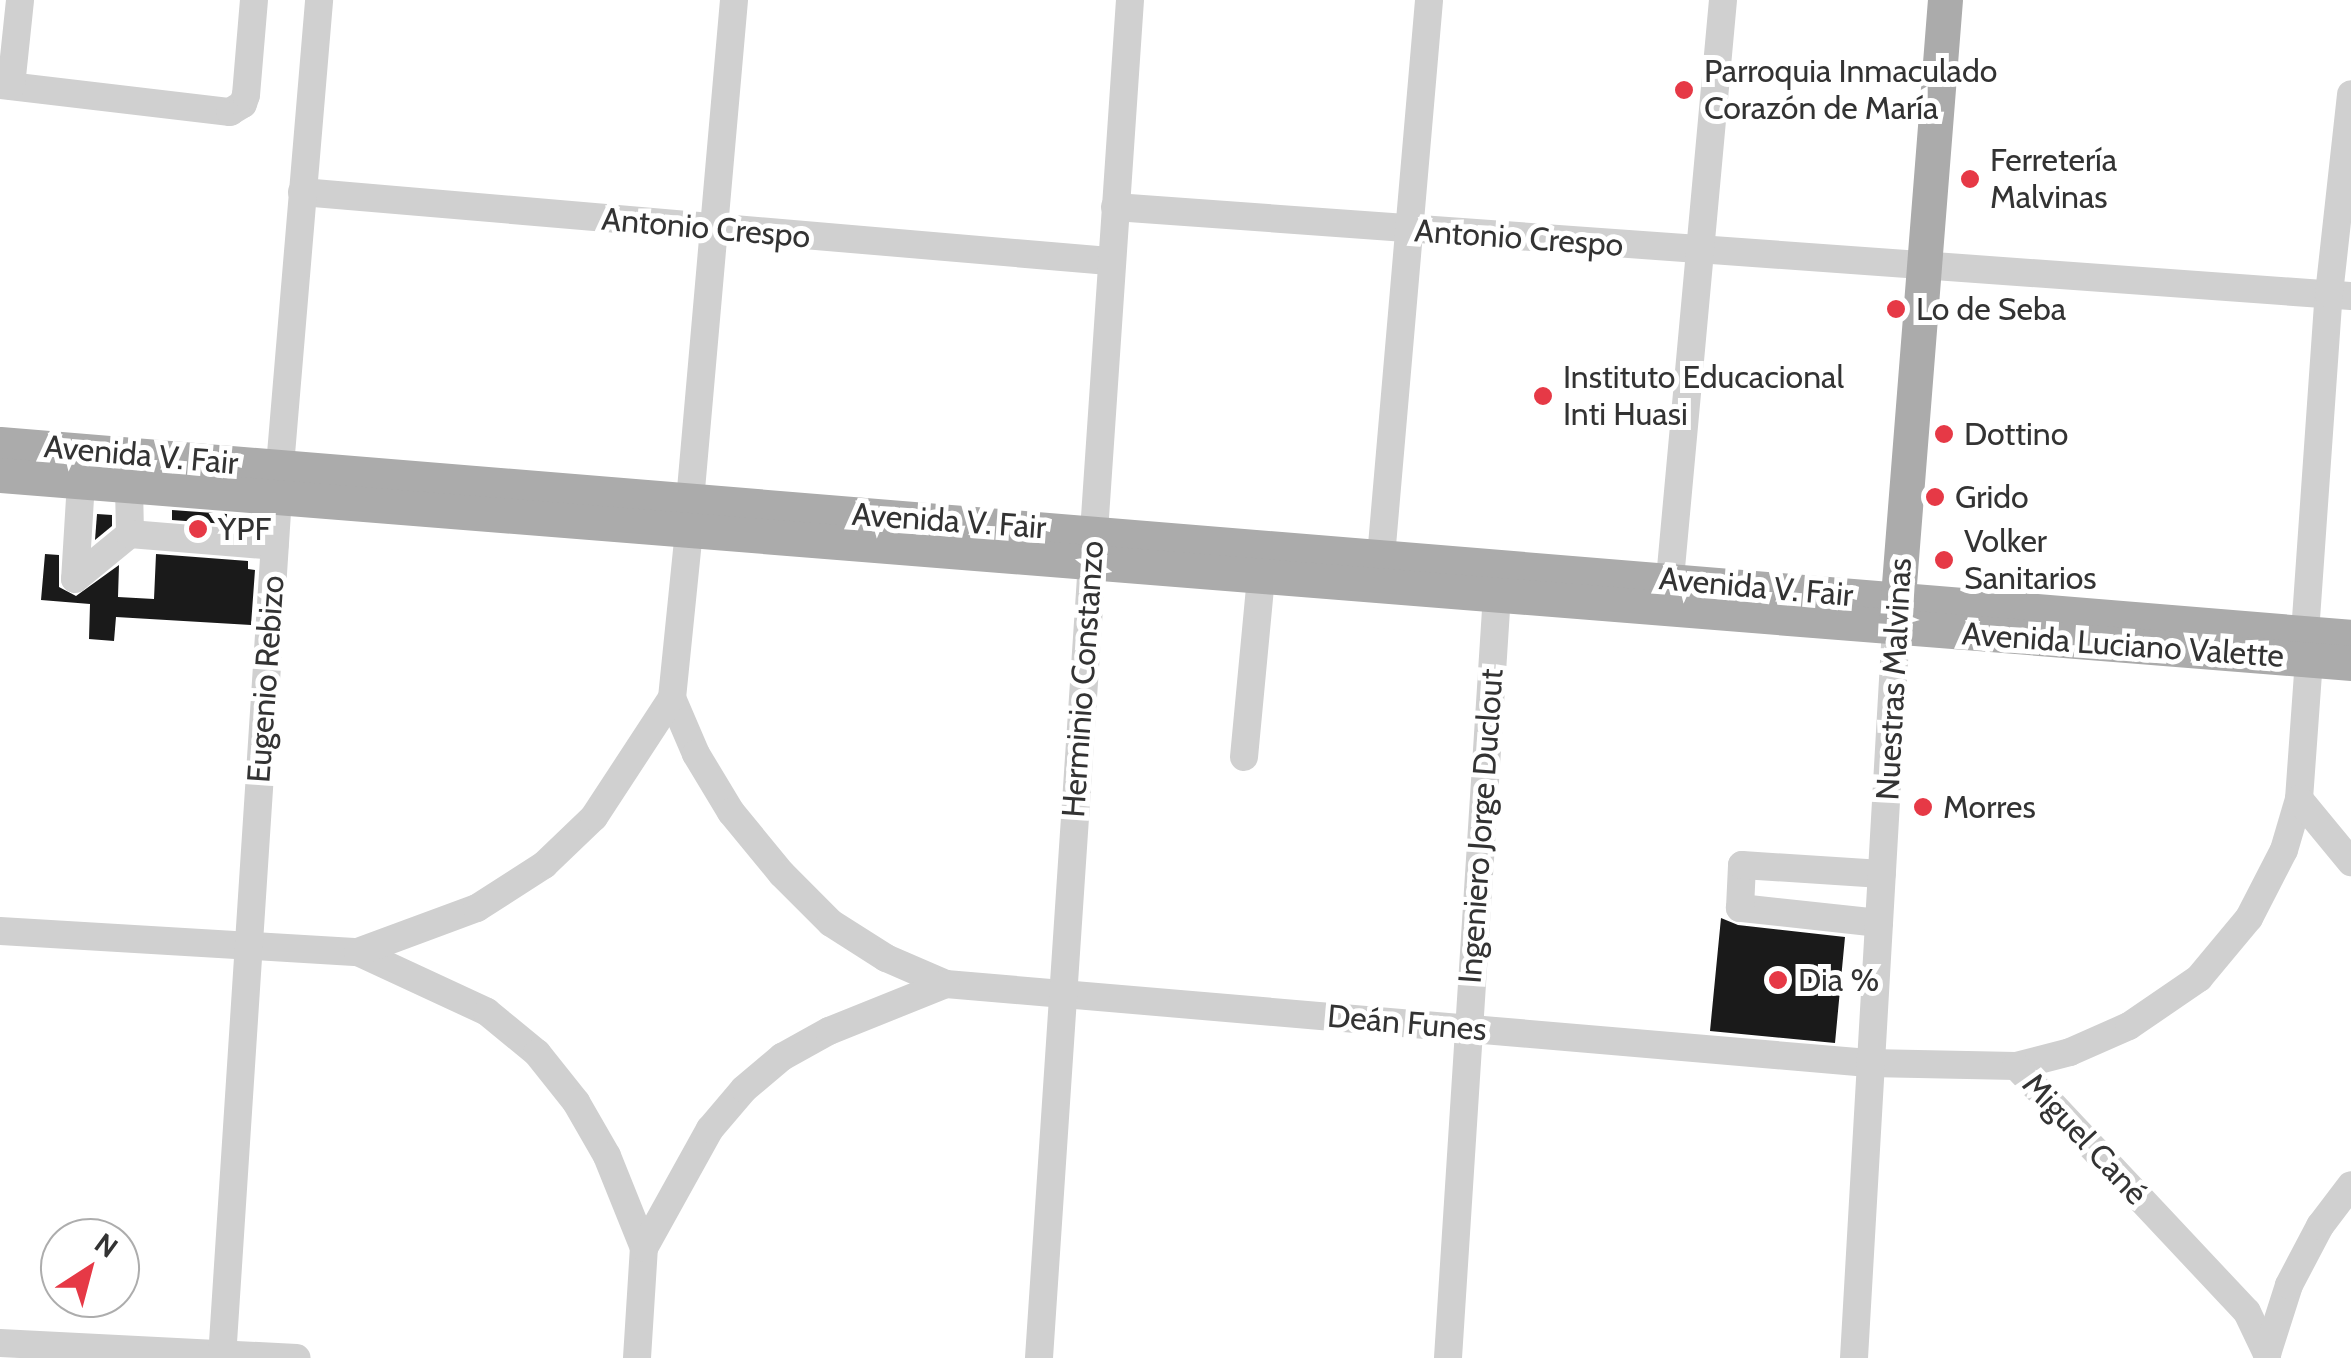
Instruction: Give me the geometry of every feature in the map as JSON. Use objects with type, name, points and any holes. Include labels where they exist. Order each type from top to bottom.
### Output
[{"type":"main road","name":"Nuestras Malvinas","points":[[1897,613],[1945,0]]},
{"type":"main road","name":"Avenida V. Fair","points":[[0,444],[280,481],[690,515],[1093,547],[1381,557],[1670,579],[1897,613]]},
{"type":"main road","name":"Avenida V. Fair","points":[[0,475],[129,486],[280,481]]},
{"type":"main road","name":"Avenida V. Fair","points":[[1093,547],[1261,576],[1497,594],[1897,613]]},
{"type":"main road","name":"Avenida Luciano Valette","points":[[1897,613],[2307,646],[2351,663]]},
{"type":"main road","name":"Avenida Luciano Valette","points":[[2307,646],[2351,636]]},
{"type":"street","points":[[20,0],[6,86],[230,112],[243,104],[246,95],[254,0]]},
{"type":"street","name":"Eugenio Rebizo","points":[[222,1356],[275,546],[319,0]]},
{"type":"street","points":[[358,952],[477,908],[544,866],[594,817],[672,698],[718,230],[734,0]]},
{"type":"street","name":"Herminio Constanzo","points":[[1039,1358],[1109,261],[1130,0]]},
{"type":"street","points":[[1381,557],[1429,0]]},
{"type":"street","points":[[1670,579],[1704,250],[1723,0]]},
{"type":"street","name":"Miguel Cané","points":[[2267,1356],[2246,1312],[2016,1066],[2070,1052],[2129,1026],[2209,968],[2267,888],[2300,799],[2307,646],[2340,295],[2351,94]]},
{"type":"street","name":"Antonio Crespo","points":[[302,192],[1109,261]]},
{"type":"street","name":"Antonio Crespo","points":[[1114,207],[2340,295]]},
{"type":"street","points":[[82,482],[74,579],[130,534]]},
{"type":"street","points":[[129,486],[130,534]]},
{"type":"street","points":[[77,531],[275,546]]},
{"type":"street","points":[[1244,757],[1261,576]]},
{"type":"street","name":"Ingeniero Jorge Duclout","points":[[1448,1358],[1497,594]]},
{"type":"street","name":"Nuestras Malvinas","points":[[1854,1358],[1897,613]]},
{"type":"street","points":[[672,698],[696,754],[731,812],[782,874],[832,923],[886,958],[946,984]]},
{"type":"street","points":[[2300,799],[2351,862]]},
{"type":"street","points":[[1879,923],[1740,908],[1742,865],[1882,874]]},
{"type":"street","points":[[0,932],[358,952],[487,1012],[537,1053],[576,1102],[607,1156],[644,1248]]},
{"type":"street","points":[[637,1358],[644,1248],[710,1129],[744,1089],[782,1058],[829,1030],[946,984]]},
{"type":"street","name":"Deán Funes","points":[[946,984],[1869,1062],[2016,1066]]},
{"type":"street","name":"Miguel Cané","points":[[2267,1356],[2289,1285],[2320,1226],[2351,1185]]},
{"type":"street","points":[[0,1342],[297,1358]]},
{"type":"building","points":[[172,510],[227,514],[226,524],[172,520]]},
{"type":"building","points":[[97,514],[112,515],[112,526],[95,540]]},
{"type":"building","points":[[45,554],[59,555],[59,587],[76,596],[119,565],[118,597],[154,599],[156,554],[248,561],[248,569],[255,570],[251,625],[116,617],[114,641],[89,639],[90,604],[41,600]]},
{"type":"building","name":"Dia %","points":[[1721,918],[1738,925],[1845,937],[1835,1043],[1710,1031]]},
{"type":"place","name":"Parroquia Inmaculado Corazón de María","points":[[1684,90]]},
{"type":"place","name":"Ferretería Malvinas","points":[[1970,179]]},
{"type":"place","name":"Lo de Seba","points":[[1896,309]]},
{"type":"place","name":"Instituto Educacional Inti Huasi","points":[[1543,396]]},
{"type":"place","name":"Dottino","points":[[1944,434]]},
{"type":"place","name":"Grido","points":[[1935,497]]},
{"type":"place","name":"YPF","points":[[198,529]]},
{"type":"place","name":"Volker Sanitarios","points":[[1944,560]]},
{"type":"place","name":"Morres","points":[[1923,807]]},
{"type":"place","name":"Dia %","points":[[1778,980]]}]
